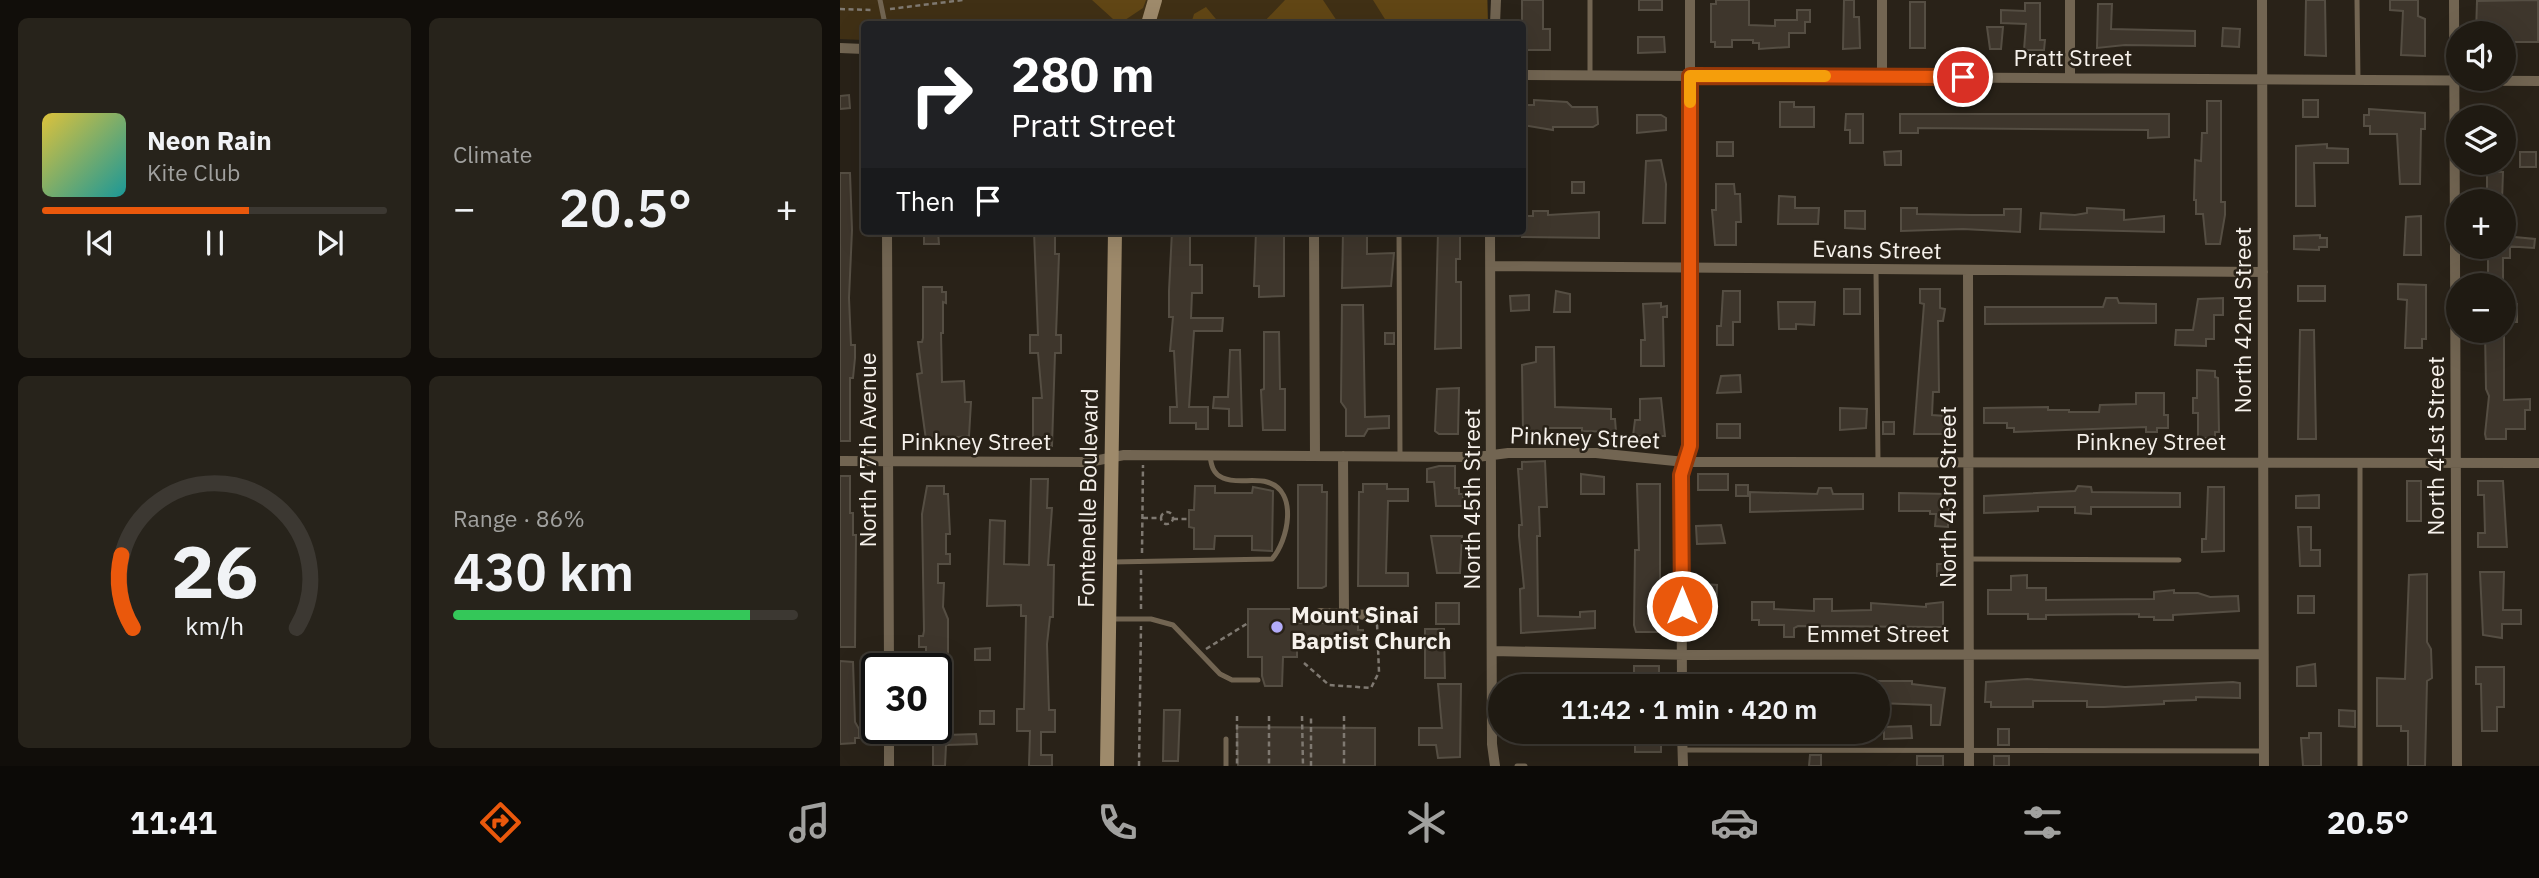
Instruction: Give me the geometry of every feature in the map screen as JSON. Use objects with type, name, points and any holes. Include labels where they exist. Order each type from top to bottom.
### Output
[{"type":"main road","points":[[1149,21],[1155,0]]},
{"type":"main road","name":"Fontenelle Boulevard","points":[[1107,766],[1115,235]]},
{"type":"street","points":[[1495,21],[1496,0]]},
{"type":"street","points":[[1682,674],[1681,475],[1690,446],[1690,0]]},
{"type":"street","points":[[1882,0],[1882,77]]},
{"type":"street","points":[[2070,0],[2070,78]]},
{"type":"street","name":"North 42nd Street","points":[[2262,0],[2263,766]]},
{"type":"street","name":"North 41st Street","points":[[2454,0],[2454,21]]},
{"type":"street","points":[[840,48],[861,49]]},
{"type":"street","name":"Pratt Street","points":[[1526,75],[2446,81]]},
{"type":"street","name":"Pratt Street","points":[[2516,81],[2539,81]]},
{"type":"street","name":"North 41st Street","points":[[2454,91],[2457,766]]},
{"type":"street","name":"North 47th Avenue","points":[[887,235],[889,653]]},
{"type":"street","points":[[1314,235],[1315,456]]},
{"type":"street","name":"North 45th Street","points":[[1490,235],[1492,744],[1495,766]]},
{"type":"street","name":"Evans Street","points":[[1490,266],[2263,272]]},
{"type":"street","name":"North 43rd Street","points":[[1968,271],[1969,766]]},
{"type":"street","name":"Pinkney Street","points":[[840,461],[1089,462],[1124,455],[1399,456],[1596,453],[1685,462],[2539,463]]},
{"type":"street","points":[[1343,456],[1344,613]]},
{"type":"street","points":[[1320,613],[1372,615]]},
{"type":"street","name":"Emmet Street","points":[[1492,651],[1682,654],[2263,654]]},
{"type":"street","points":[[889,744],[889,766]]},
{"type":"street","points":[[1682,744],[1683,766]]},
{"type":"lane","points":[[880,0],[885,21]]},
{"type":"lane","points":[[1590,0],[1590,75]]},
{"type":"lane","points":[[2357,0],[2358,80]]},
{"type":"lane","points":[[1399,235],[1399,456]]},
{"type":"lane","points":[[1876,270],[1878,462]]},
{"type":"lane","points":[[1109,562],[1266,562],[1272,559],[1282,543],[1287,521],[1287,510],[1279,488],[1270,482],[1221,478],[1213,471],[1210,455]]},
{"type":"lane","points":[[2360,462],[2360,766]]},
{"type":"lane","points":[[1968,559],[2179,560]]},
{"type":"lane","points":[[1108,619],[1163,621],[1181,631],[1225,678],[1258,680]]},
{"type":"lane","points":[[1226,739],[1226,766]]},
{"type":"lane","points":[[1682,750],[2263,751]]},
{"type":"lane","points":[[1517,766],[1525,766]]},
{"type":"path","points":[[840,9],[884,10],[963,0]]},
{"type":"path","points":[[1142,518],[1160,518],[1167,512],[1173,519]]},
{"type":"path","points":[[1160,518],[1167,525],[1173,519],[1188,519]]},
{"type":"path","points":[[1304,663],[1329,685],[1371,688],[1378,672],[1377,624],[1372,615]]},
{"type":"path","points":[[1201,653],[1226,634],[1248,623]]},
{"type":"path","points":[[1237,716],[1237,766]]},
{"type":"path","points":[[1269,716],[1269,766]]},
{"type":"path","points":[[1302,716],[1303,766]]},
{"type":"path","points":[[1311,716],[1311,766]]},
{"type":"path","points":[[1344,716],[1344,766]]},
{"type":"shaded area","points":[[840,0],[1488,0],[1488,21],[861,21],[861,40],[840,39]]},
{"type":"shaded area","points":[[1092,0],[1146,0],[1143,8],[1124,21],[1113,19]]},
{"type":"shaded area","points":[[1285,0],[1323,0],[1337,21],[1265,21]]},
{"type":"shaded area","points":[[1373,0],[1487,0],[1488,21],[1386,21]]},
{"type":"shaded area","points":[[1206,7],[1218,21],[1192,21],[1194,14]]},
{"type":"building","points":[[1522,0],[1543,0],[1543,29],[1550,29],[1550,50],[1526,50],[1526,21],[1522,21]]},
{"type":"building","points":[[1639,0],[1662,0],[1662,10],[1639,10]]},
{"type":"building","points":[[1716,0],[1749,0],[1749,25],[1775,26],[1775,20],[1797,20],[1797,10],[1810,10],[1810,22],[1805,22],[1805,33],[1789,33],[1789,47],[1759,49],[1759,43],[1753,43],[1753,40],[1732,40],[1732,47],[1715,47],[1715,42],[1711,42],[1711,4],[1716,4]]},
{"type":"building","points":[[1844,0],[1854,0],[1854,17],[1859,17],[1860,48],[1843,49]]},
{"type":"building","points":[[2306,0],[2325,0],[2326,56],[2305,55]]},
{"type":"building","points":[[2390,0],[2418,0],[2418,16],[2425,19],[2425,56],[2401,55],[2403,11],[2390,10]]},
{"type":"building","points":[[2538,0],[2538,42],[2516,42],[2516,21],[2476,21],[2477,1]]},
{"type":"building","points":[[1910,2],[1925,2],[1925,48],[1910,48]]},
{"type":"building","points":[[2025,3],[2040,3],[2040,40],[2045,40],[2044,50],[2024,50],[2026,24],[2001,23],[2001,10],[2025,11]]},
{"type":"building","points":[[2098,4],[2112,4],[2111,29],[2195,31],[2195,46],[2125,45],[2097,48]]},
{"type":"building","points":[[1987,27],[2003,27],[2001,49],[1990,49]]},
{"type":"building","points":[[2223,28],[2240,29],[2239,47],[2222,46]]},
{"type":"building","points":[[1638,37],[1664,37],[1665,52],[1638,53]]},
{"type":"building","points":[[849,95],[850,108],[840,109],[840,96]]},
{"type":"building","points":[[1534,100],[1567,102],[1572,107],[1597,107],[1598,124],[1593,127],[1553,127],[1553,130],[1526,126],[1526,105],[1534,105]]},
{"type":"building","points":[[2303,100],[2318,100],[2318,117],[2303,117]]},
{"type":"building","points":[[2207,101],[2221,101],[2221,202],[2225,202],[2225,215],[2220,244],[2206,244],[2203,214],[2196,214],[2194,200],[2195,160],[2201,161],[2202,133],[2207,133]]},
{"type":"building","points":[[1780,102],[1794,102],[1794,107],[1814,107],[1814,127],[1780,127]]},
{"type":"building","points":[[2369,109],[2425,113],[2425,129],[2421,129],[2420,184],[2400,184],[2397,134],[2370,134],[2370,126],[2364,126],[2364,115],[2369,115]]},
{"type":"building","points":[[1846,114],[1863,114],[1863,143],[1850,143],[1850,130],[1845,130]]},
{"type":"building","points":[[1900,114],[2169,114],[2169,137],[2148,138],[2148,130],[1918,128],[1918,133],[1900,133]]},
{"type":"building","points":[[1637,115],[1661,115],[1666,118],[1666,130],[1637,133]]},
{"type":"building","points":[[1717,142],[1733,142],[1733,156],[1717,156]]},
{"type":"building","points":[[2327,144],[2327,148],[2348,149],[2348,163],[2314,163],[2315,206],[2296,206],[2296,146]]},
{"type":"building","points":[[1901,151],[1901,165],[1885,165],[1884,152]]},
{"type":"building","points":[[2520,152],[2536,152],[2536,167],[2520,167]]},
{"type":"building","points":[[1661,160],[1666,184],[1665,223],[1643,223],[1646,161]]},
{"type":"building","points":[[840,173],[850,173],[852,230],[849,298],[851,345],[855,345],[855,358],[853,378],[850,378],[850,441],[840,441]]},
{"type":"building","points":[[2487,175],[2503,175],[2502,189],[2487,189]]},
{"type":"building","points":[[1572,182],[1584,182],[1584,193],[1572,193]]},
{"type":"building","points":[[1716,184],[1734,184],[1735,194],[1740,194],[1741,222],[1736,222],[1736,245],[1715,245],[1712,210],[1716,210]]},
{"type":"building","points":[[1779,196],[1795,197],[1795,208],[1819,208],[1818,224],[1778,224]]},
{"type":"building","points":[[1901,208],[1917,208],[1917,214],[1971,215],[2004,215],[2004,209],[2021,209],[2020,232],[1963,229],[1901,231]]},
{"type":"building","points":[[2087,208],[2124,210],[2124,220],[2164,216],[2164,232],[2040,229],[2041,213],[2075,215],[2087,213]]},
{"type":"building","points":[[1533,211],[1548,211],[1548,215],[1599,212],[1599,238],[1522,237],[1526,235],[1526,216],[1533,216]]},
{"type":"building","points":[[1845,211],[1865,211],[1865,229],[1845,228]]},
{"type":"building","points":[[2421,216],[2421,255],[2404,255],[2406,217]]},
{"type":"building","points":[[924,235],[938,235],[939,244],[924,244]]},
{"type":"building","points":[[1034,235],[1055,235],[1055,254],[1059,254],[1056,335],[1061,335],[1061,353],[1055,353],[1052,446],[1033,445],[1033,398],[1042,398],[1038,353],[1030,353],[1030,335],[1038,335]]},
{"type":"building","points":[[1172,235],[1190,235],[1190,265],[1202,265],[1202,293],[1192,293],[1191,318],[1223,318],[1222,331],[1194,331],[1189,407],[1208,407],[1208,429],[1196,429],[1196,423],[1170,423],[1170,407],[1177,407],[1174,351],[1170,351],[1173,317],[1169,317]]},
{"type":"building","points":[[1256,235],[1284,235],[1284,296],[1259,297],[1259,286],[1254,286]]},
{"type":"building","points":[[1343,235],[1367,235],[1367,254],[1394,253],[1391,286],[1342,288]]},
{"type":"building","points":[[1438,235],[1460,235],[1456,282],[1461,282],[1461,348],[1435,349]]},
{"type":"building","points":[[2320,235],[2320,238],[2327,238],[2327,247],[2319,247],[2319,250],[2294,249],[2294,236]]},
{"type":"building","points":[[2516,237],[2535,239],[2534,248],[2516,247]]},
{"type":"building","points":[[2488,259],[2503,259],[2503,273],[2488,273]]},
{"type":"building","points":[[2398,284],[2426,285],[2426,339],[2422,339],[2422,348],[2405,348],[2407,300],[2398,299]]},
{"type":"building","points":[[2298,286],[2325,286],[2325,301],[2298,301]]},
{"type":"building","points":[[923,287],[942,287],[942,292],[946,292],[941,333],[942,382],[964,381],[965,402],[971,402],[969,436],[926,440],[917,374],[922,373],[918,342],[922,342],[923,338]]},
{"type":"building","points":[[1844,289],[1860,289],[1860,314],[1844,314]]},
{"type":"building","points":[[1920,289],[1940,289],[1940,308],[1945,309],[1943,321],[1938,321],[1939,392],[1933,392],[1932,415],[1945,416],[1945,434],[1914,434],[1924,304],[1920,303]]},
{"type":"building","points":[[1556,291],[1570,294],[1570,312],[1554,312]]},
{"type":"building","points":[[1723,291],[1740,291],[1740,322],[1733,322],[1733,345],[1717,345]]},
{"type":"building","points":[[1529,295],[1529,310],[1511,311],[1510,296]]},
{"type":"building","points":[[2106,298],[2117,298],[2119,303],[2156,304],[2156,323],[1985,324],[1985,307],[2103,307]]},
{"type":"building","points":[[2223,298],[2223,315],[2214,315],[2214,339],[2206,339],[2206,346],[2175,345],[2176,330],[2193,330],[2198,299]]},
{"type":"building","points":[[1778,302],[1815,302],[1814,325],[1796,324],[1796,329],[1779,329]]},
{"type":"building","points":[[1661,303],[1661,307],[1667,306],[1667,317],[1663,317],[1664,366],[1641,366],[1641,340],[1645,340],[1643,304]]},
{"type":"building","points":[[1342,305],[1363,305],[1365,417],[1389,416],[1389,428],[1368,429],[1364,436],[1346,436],[1346,409],[1341,402]]},
{"type":"building","points":[[2300,330],[2314,330],[2316,439],[2298,439]]},
{"type":"building","points":[[1264,332],[1279,332],[1280,389],[1285,389],[1285,430],[1263,430],[1261,390],[1264,389]]},
{"type":"building","points":[[1385,333],[1394,333],[1394,344],[1385,344]]},
{"type":"building","points":[[2485,343],[2504,343],[2504,400],[2530,399],[2530,410],[2525,410],[2525,429],[2506,429],[2506,439],[2486,439],[2489,396],[2486,389]]},
{"type":"building","points":[[1536,347],[1554,347],[1555,407],[1611,409],[1611,419],[1615,419],[1616,432],[1547,428],[1547,434],[1523,434],[1522,365],[1536,362]]},
{"type":"building","points":[[1230,350],[1240,350],[1242,426],[1229,426],[1229,409],[1213,408],[1214,397],[1228,397]]},
{"type":"building","points":[[2197,370],[2215,371],[2215,377],[2218,378],[2219,432],[2215,432],[2215,438],[2198,438],[2198,413],[2193,413],[2193,398],[2197,398]]},
{"type":"building","points":[[1740,375],[1741,392],[1717,393],[1721,376]]},
{"type":"building","points":[[1459,388],[1458,434],[1439,434],[1435,431],[1437,389]]},
{"type":"building","points":[[2136,393],[2164,393],[2164,415],[2168,415],[2168,428],[2157,428],[2157,432],[2146,432],[2146,427],[2014,432],[2014,428],[2007,428],[2007,423],[1984,423],[1984,408],[2048,407],[2048,410],[2099,412],[2100,405],[2136,404]]},
{"type":"building","points":[[1661,398],[1665,436],[1633,436],[1635,420],[1640,420],[1640,399]]},
{"type":"building","points":[[1840,408],[1867,409],[1866,428],[1840,430]]},
{"type":"building","points":[[1883,422],[1894,422],[1894,434],[1883,434]]},
{"type":"building","points":[[1717,424],[1740,424],[1740,438],[1717,438]]},
{"type":"building","points":[[1545,461],[1547,507],[1539,507],[1540,536],[1537,536],[1538,616],[1580,617],[1580,612],[1595,611],[1595,628],[1521,633],[1520,589],[1524,588],[1519,536],[1519,525],[1522,525],[1518,469],[1522,469],[1522,462]]},
{"type":"building","points":[[1455,466],[1455,488],[1459,488],[1459,494],[1463,494],[1463,506],[1436,506],[1434,482],[1427,482],[1427,469]]},
{"type":"building","points":[[1581,474],[1604,477],[1604,494],[1581,494]]},
{"type":"building","points":[[1698,474],[1728,474],[1728,490],[1698,490]]},
{"type":"building","points":[[840,476],[850,476],[850,513],[853,513],[853,535],[856,535],[855,647],[840,647]]},
{"type":"building","points":[[1031,479],[1048,479],[1047,508],[1052,508],[1048,565],[1054,565],[1053,617],[1050,617],[1047,644],[1049,710],[1055,710],[1055,732],[1041,732],[1041,755],[1052,755],[1052,766],[1029,766],[1030,731],[1017,731],[1017,709],[1024,709],[1026,616],[1021,616],[1021,605],[987,606],[990,520],[1005,521],[1004,564],[1029,565]]},
{"type":"building","points":[[2407,481],[2421,481],[2421,521],[2407,521]]},
{"type":"building","points":[[2478,481],[2503,481],[2507,547],[2478,547],[2478,533],[2485,533],[2484,495],[2478,495]]},
{"type":"building","points":[[1363,484],[1387,484],[1387,489],[1408,489],[1408,501],[1388,501],[1386,573],[1408,573],[1408,586],[1358,586],[1359,492],[1363,492]]},
{"type":"building","points":[[1637,484],[1660,484],[1660,632],[1636,632],[1634,625],[1635,550],[1639,550]]},
{"type":"building","points":[[1298,485],[1322,485],[1322,492],[1327,492],[1326,586],[1322,588],[1298,588]]},
{"type":"building","points":[[1736,485],[1748,485],[1748,496],[1736,496]]},
{"type":"building","points":[[927,486],[944,486],[944,494],[948,494],[950,534],[946,534],[946,554],[950,554],[950,564],[938,564],[938,583],[944,583],[943,607],[948,619],[948,653],[926,653],[926,647],[919,647],[919,636],[923,636],[924,631],[922,514]]},
{"type":"building","points":[[1195,486],[1215,486],[1215,493],[1252,493],[1253,487],[1273,491],[1272,551],[1252,550],[1252,536],[1215,536],[1214,549],[1194,549],[1194,528],[1189,527],[1189,510],[1194,510]]},
{"type":"building","points":[[2078,486],[2091,487],[2092,492],[2180,493],[2180,507],[2091,507],[2091,514],[2075,513],[2075,507],[2038,507],[2038,511],[1984,513],[1984,496],[2075,491]]},
{"type":"building","points":[[2208,487],[2224,487],[2224,551],[2202,552],[2202,539],[2206,539]]},
{"type":"building","points":[[1819,488],[1831,488],[1833,494],[1863,494],[1863,509],[1750,512],[1750,492],[1817,494]]},
{"type":"building","points":[[1899,493],[1949,494],[1948,527],[1935,526],[1936,514],[1930,514],[1930,511],[1899,511]]},
{"type":"building","points":[[2319,495],[2319,508],[2296,508],[2296,496]]},
{"type":"building","points":[[1721,525],[1725,543],[1697,544],[1696,526]]},
{"type":"building","points":[[2298,527],[2311,527],[2311,550],[2320,550],[2320,566],[2300,566]]},
{"type":"building","points":[[1431,536],[1462,536],[1460,573],[1437,573]]},
{"type":"building","points":[[1937,564],[1950,564],[1950,576],[1937,576]]},
{"type":"building","points":[[2480,572],[2504,572],[2503,610],[2521,610],[2521,624],[2502,624],[2502,638],[2483,635]]},
{"type":"building","points":[[2427,574],[2427,642],[2431,649],[2432,678],[2427,681],[2425,766],[2408,766],[2408,731],[2401,731],[2401,726],[2377,726],[2377,678],[2405,679],[2409,575]]},
{"type":"building","points":[[2027,575],[2027,588],[2046,588],[2046,600],[2154,599],[2154,592],[2174,590],[2174,593],[2198,593],[2210,597],[2238,596],[2239,611],[2173,615],[2173,620],[2154,620],[2154,617],[2139,617],[2139,614],[2046,615],[2046,619],[2028,619],[2028,614],[1988,614],[1988,590],[2011,590],[2011,576]]},
{"type":"building","points":[[1704,584],[1717,585],[1716,617],[1699,617],[1697,612],[1699,598],[1704,598]]},
{"type":"building","points":[[2298,596],[2314,596],[2314,613],[2298,613]]},
{"type":"building","points":[[1814,599],[1832,599],[1832,611],[1871,610],[1871,603],[1926,607],[1926,604],[1943,602],[1943,627],[1798,626],[1794,628],[1794,637],[1784,637],[1784,625],[1759,625],[1759,620],[1752,620],[1752,602],[1774,602],[1774,609],[1814,611]]},
{"type":"building","points":[[1436,603],[1459,603],[1459,624],[1436,624]]},
{"type":"building","points":[[1248,609],[1297,609],[1297,623],[1358,623],[1358,630],[1363,630],[1363,643],[1297,644],[1297,657],[1283,657],[1282,686],[1265,686],[1262,657],[1248,657]]},
{"type":"building","points":[[1425,629],[1444,629],[1445,678],[1425,678]]},
{"type":"building","points":[[990,648],[990,660],[975,660],[975,649]]},
{"type":"building","points":[[840,661],[853,662],[855,722],[859,729],[859,738],[855,738],[855,743],[840,744]]},
{"type":"building","points":[[2315,664],[2316,686],[2297,686],[2297,667]]},
{"type":"building","points":[[1634,666],[1659,666],[1659,674],[1634,674]]},
{"type":"building","points":[[2476,667],[2504,667],[2504,707],[2497,707],[2497,731],[2482,731],[2481,684],[2476,684]]},
{"type":"building","points":[[2027,679],[2125,687],[2233,682],[2240,683],[2240,698],[2196,697],[2196,700],[2164,701],[2164,704],[2104,707],[2087,707],[2087,701],[2033,701],[2033,707],[1991,707],[1991,702],[1985,702],[1986,682]]},
{"type":"building","points":[[1890,681],[1912,681],[1912,684],[1945,688],[1940,725],[1931,725],[1931,705],[1890,703]]},
{"type":"building","points":[[1438,684],[1461,684],[1460,757],[1438,758],[1436,745],[1419,745],[1419,728],[1442,728]]},
{"type":"building","points":[[1164,710],[1180,710],[1178,761],[1163,761]]},
{"type":"building","points":[[2339,710],[2355,711],[2355,727],[2339,726]]},
{"type":"building","points":[[980,711],[994,711],[994,724],[980,724]]},
{"type":"building","points":[[1911,726],[1912,738],[1890,739],[1890,727]]},
{"type":"building","points":[[1237,727],[1375,728],[1375,766],[1238,766]]},
{"type":"building","points":[[1998,729],[2009,729],[2009,745],[1998,745]]},
{"type":"building","points":[[2309,733],[2321,733],[2321,766],[2303,766],[2301,738],[2309,738]]},
{"type":"building","points":[[976,734],[977,744],[946,745],[945,766],[933,766],[933,744],[952,744],[952,735]]},
{"type":"building","points":[[1635,744],[1661,744],[1661,752],[1635,752]]},
{"type":"building","points":[[1810,755],[1821,755],[1821,766],[1809,766]]},
{"type":"building","points":[[1917,756],[1943,756],[1943,766],[1917,766]]},
{"type":"building","points":[[1994,756],[2009,756],[2009,766],[1994,766]]},
{"type":"slow traffic","points":[[1690,102],[1690,76],[1825,76]]},
{"type":"place","name":"Mount Sinai Baptist Church","points":[[1277,627]]},
{"type":"route","points":[[1682,606],[1681,475],[1690,446],[1690,76],[1963,77]]}]
